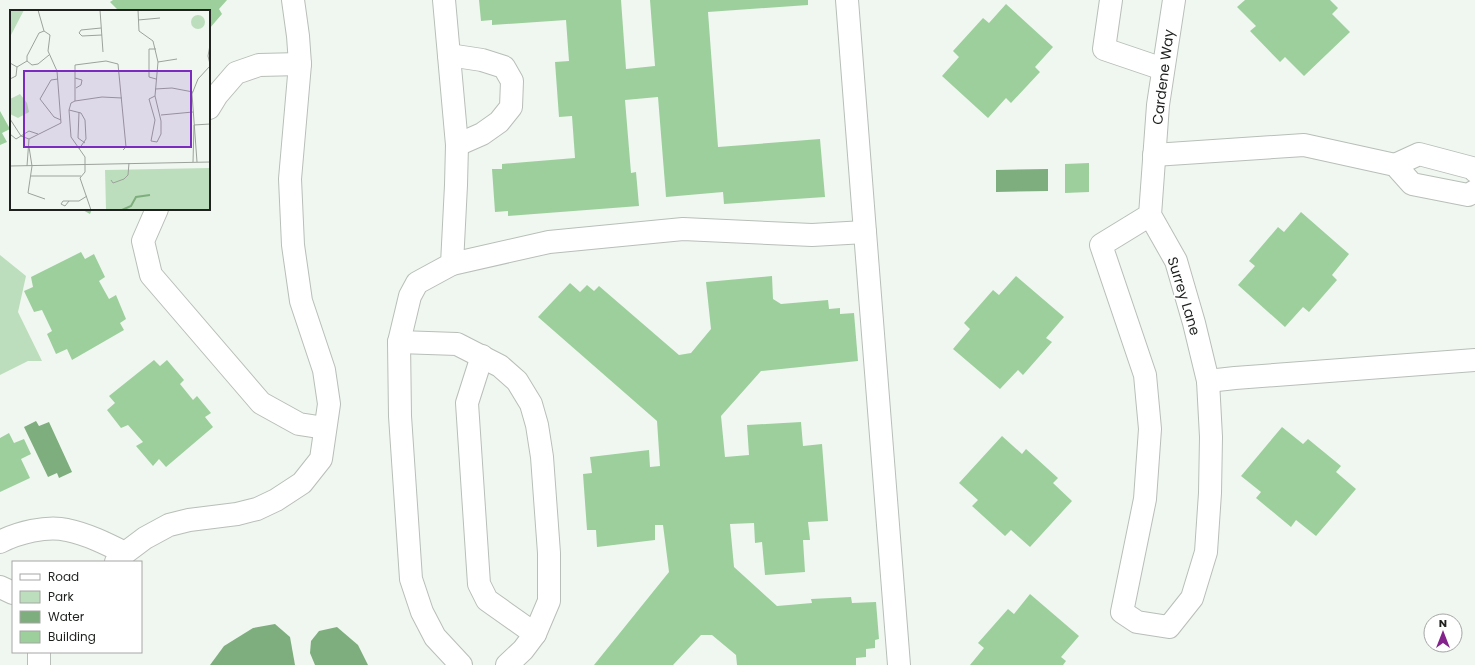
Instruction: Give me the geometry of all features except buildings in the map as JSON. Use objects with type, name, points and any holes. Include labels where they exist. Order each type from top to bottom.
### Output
[{"type":"street","points":[[0,542],[22,533],[39,530],[66,529],[103,542],[121,558],[145,538],[168,525],[189,520],[237,514],[276,500],[302,483],[321,459],[329,404],[324,370],[301,302],[293,245],[290,179],[300,64],[293,0]]},
{"type":"street","points":[[444,0],[457,145],[452,264]]},
{"type":"street","points":[[847,0],[899,665]]},
{"type":"street","points":[[1111,0],[1104,49],[1163,69]]},
{"type":"street","name":"Cardene Way","points":[[1154,155],[1163,69],[1174,0]]},
{"type":"street","points":[[449,55],[482,60],[504,67],[512,81],[511,107],[499,122],[482,134],[457,145]]},
{"type":"street","points":[[210,106],[217,95],[236,72],[259,65],[300,64]]},
{"type":"street","points":[[1150,215],[1154,155],[1304,145],[1395,165],[1412,184],[1468,195],[1475,191]]},
{"type":"street","points":[[1395,165],[1419,154],[1472,168],[1475,171]]},
{"type":"street","points":[[157,210],[143,241],[151,275],[261,403],[299,424],[325,428]]},
{"type":"street","name":"Surrey Lane","points":[[1150,215],[1176,261],[1194,323],[1208,381],[1211,437],[1210,493],[1206,552],[1192,598],[1169,626],[1137,622],[1122,612],[1145,500],[1150,429],[1145,375],[1101,245],[1150,215]]},
{"type":"street","points":[[461,665],[435,637],[422,612],[411,579],[400,416],[399,342],[410,296],[418,283],[452,264],[549,242],[683,229],[812,235],[864,232]]},
{"type":"street","points":[[399,342],[457,344],[500,366],[516,381],[531,404],[537,425],[542,457],[549,553],[549,601],[534,634],[523,650],[507,665]]},
{"type":"street","points":[[482,356],[467,403],[479,584],[487,600],[534,634]]},
{"type":"street","points":[[1208,381],[1475,360]]},
{"type":"street","points":[[0,587],[12,593]]},
{"type":"street","points":[[39,653],[40,665]]},
{"type":"green space","points":[[0,255],[26,276],[18,312],[42,361],[28,361],[0,375]]},
{"type":"water","points":[[1048,169],[1048,191],[996,192],[996,170]]},
{"type":"water","points":[[36,421],[39,426],[49,422],[72,472],[59,478],[57,473],[48,477],[24,427]]},
{"type":"water","points":[[275,624],[290,637],[295,665],[210,665],[224,646],[253,628]]},
{"type":"water","points":[[337,627],[358,645],[368,665],[315,665],[310,653],[311,641],[319,631]]}]
